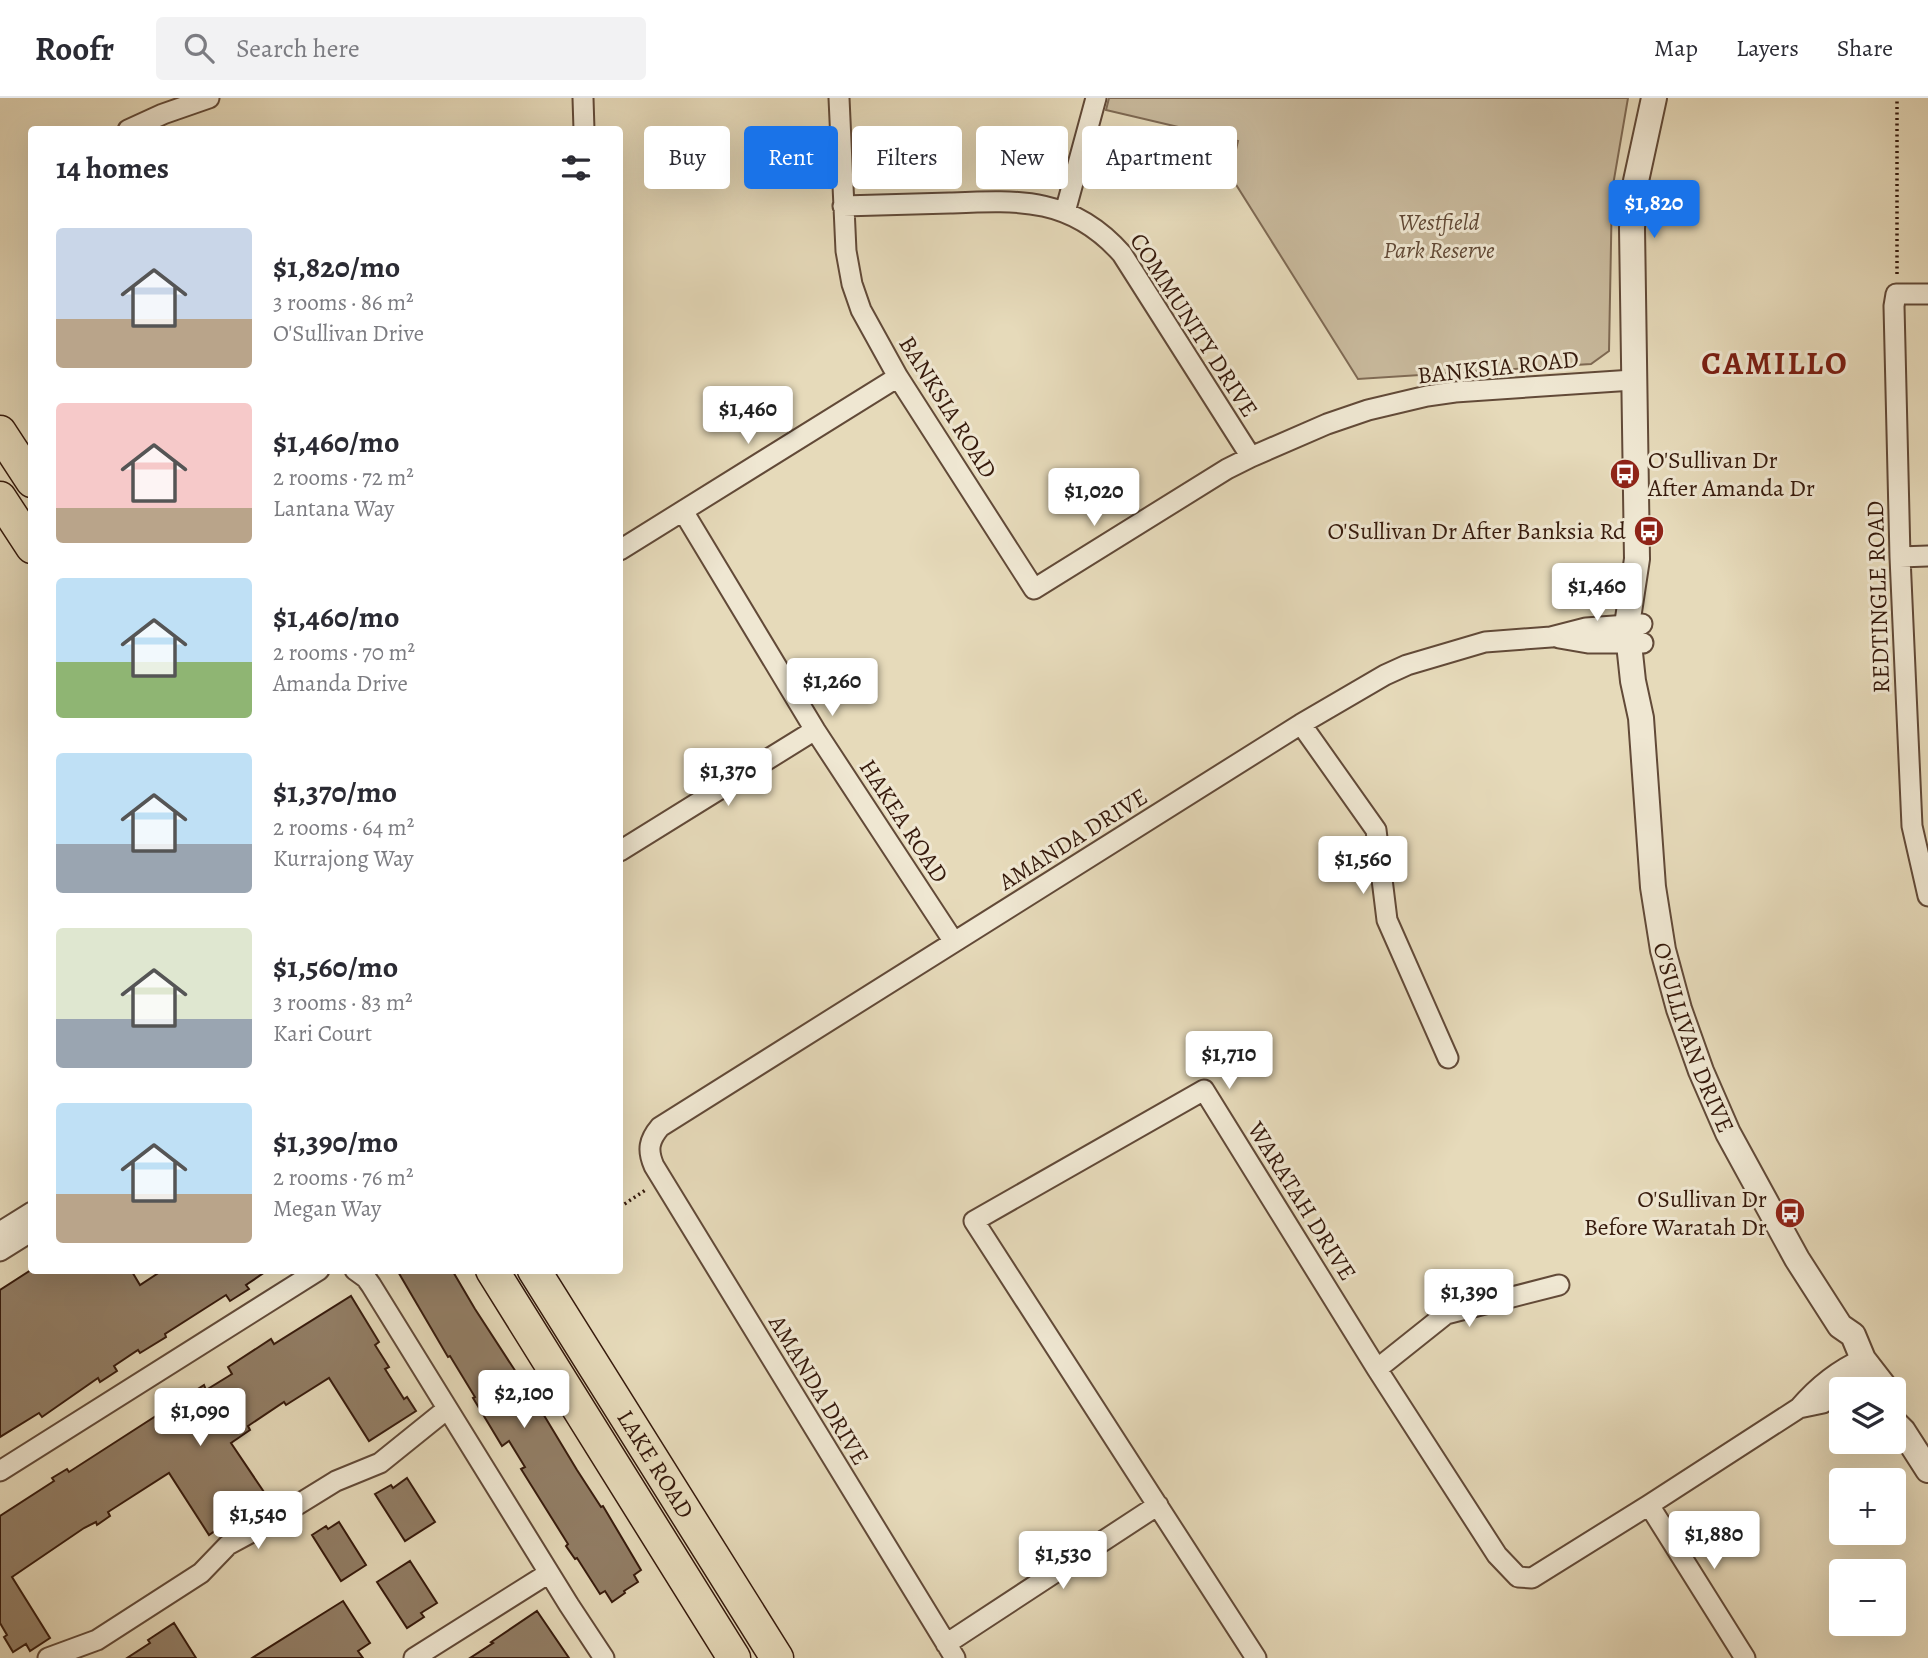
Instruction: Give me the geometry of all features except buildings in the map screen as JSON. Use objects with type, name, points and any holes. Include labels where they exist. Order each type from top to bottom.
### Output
[{"type":"main road","points":[[0,432],[28,475]]},
{"type":"main road","points":[[0,498],[28,541]]},
{"type":"main road","name":"LAKE ROAD","points":[[494,1274],[734,1658]]},
{"type":"main road","name":"LAKE ROAD","points":[[537,1274],[777,1658]]},
{"type":"street","points":[[137,126],[209,98]]},
{"type":"street","points":[[583,98],[584,126]]},
{"type":"street","name":"BANKSIA ROAD","points":[[839,98],[846,251],[852,284],[861,310],[898,377],[1034,589],[1227,469],[1283,442],[1358,413],[1455,392],[1633,380]]},
{"type":"street","points":[[1065,212],[1096,98]]},
{"type":"street","name":"O'SULLIVAN DRIVE","points":[[1654,98],[1640,156],[1633,210],[1637,559],[1645,585],[1635,634],[1649,682],[1641,718],[1653,887],[1663,950],[1700,1071],[1728,1133],[1797,1259],[1840,1326],[1853,1335],[1860,1377]]},
{"type":"street","name":"COMMUNITY DRIVE","points":[[842,206],[1008,201],[1047,206],[1094,227],[1122,254],[1251,457]]},
{"type":"street","points":[[1896,294],[1928,294]]},
{"type":"street","name":"REDTINGLE ROAD","points":[[1896,294],[1894,306],[1900,556],[1920,825],[1928,896]]},
{"type":"street","points":[[623,548],[898,377]]},
{"type":"street","name":"HAKEA ROAD","points":[[683,511],[815,730],[954,942]]},
{"type":"street","points":[[1900,556],[1928,556]]},
{"type":"street","name":"AMANDA DRIVE","points":[[951,1651],[641,1142],[654,1135],[660,1127],[1301,724],[1385,675],[1407,665],[1485,642],[1551,637],[1588,643],[1635,634]]},
{"type":"street","points":[[1301,724],[1376,830],[1387,920],[1448,1058]]},
{"type":"street","points":[[623,849],[815,730]]},
{"type":"street","name":"WARATAH DRIVE","points":[[1256,1658],[974,1221],[1204,1090],[1377,1369],[1497,1555],[1518,1577],[1532,1578],[1799,1408],[1813,1391],[1829,1387]]},
{"type":"street","points":[[0,1232],[28,1214]]},
{"type":"street","points":[[0,1251],[28,1234]]},
{"type":"street","points":[[0,1471],[313,1274]]},
{"type":"street","points":[[360,1274],[371,1285],[604,1658]]},
{"type":"street","points":[[1377,1369],[1446,1314],[1559,1285]]},
{"type":"street","name":"WARATAH DRIVE","points":[[1799,1408],[1829,1399]]},
{"type":"street","points":[[48,1658],[97,1640],[201,1573],[235,1540],[336,1481],[380,1463],[447,1409]]},
{"type":"street","points":[[1906,1438],[1928,1470]]},
{"type":"street","points":[[1649,1505],[1745,1658]]},
{"type":"street","points":[[951,1651],[1158,1506]]},
{"type":"street","points":[[414,1658],[549,1573]]},
{"type":"path","points":[[1896,294],[1897,98]]},
{"type":"path","points":[[623,1204],[650,1187]]},
{"type":"green space","name":"Westfield Park Reserve","points":[[1109,98],[1628,98],[1612,191],[1609,351],[1591,364],[1358,379],[1237,186],[1237,126],[1174,126],[1106,110]]},
{"type":"place","name":"O'Sullivan Dr After Amanda Dr","points":[[1625,474]]},
{"type":"place","name":"O'Sullivan Dr After Banksia Rd","points":[[1649,531]]},
{"type":"place","name":"O'Sullivan Dr Before Waratah Dr","points":[[1790,1213]]},
{"type":"district","name":"CAMILLO","points":[[1775,363]]}]
